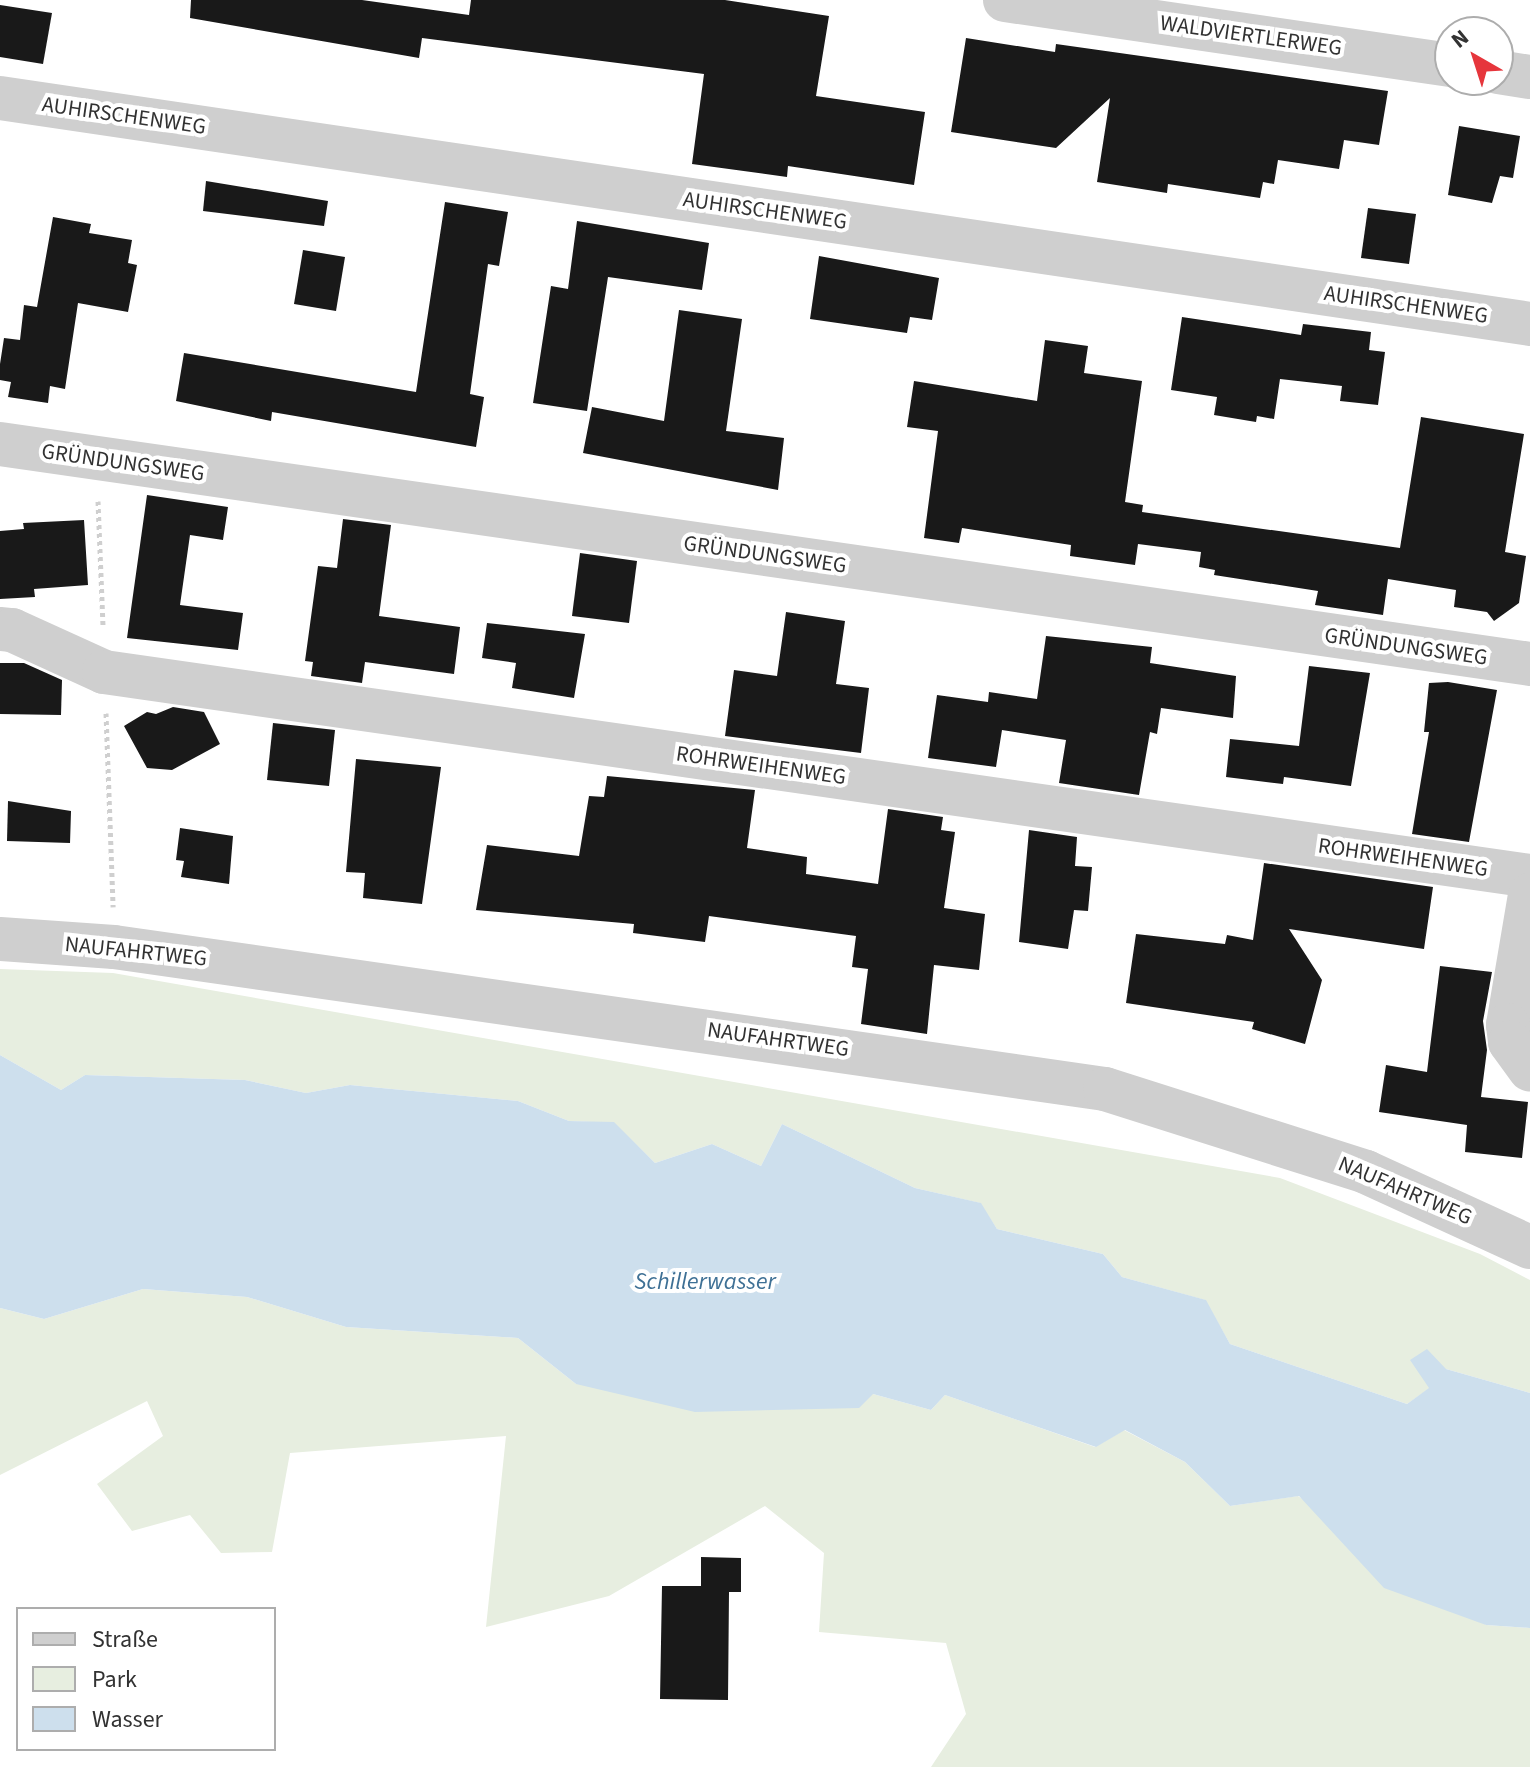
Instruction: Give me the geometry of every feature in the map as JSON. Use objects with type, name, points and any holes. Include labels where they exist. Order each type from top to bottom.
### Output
[{"type":"street","name":"WALDVIERTLERWEG","points":[[1005,0],[1434,63]]},
{"type":"street","name":"AUHIRSCHENWEG","points":[[0,98],[1530,324]]},
{"type":"street","name":"GRÜNDUNGSWEG","points":[[0,444],[1530,664]]},
{"type":"street","name":"ROHRWEIHENWEG","points":[[0,629],[12,630],[104,672],[1530,876]]},
{"type":"street","points":[[1530,895],[1508,1025],[1510,1042],[1530,1070]]},
{"type":"street","name":"NAUFAHRTWEG","points":[[0,939],[114,947],[1105,1089],[1366,1172],[1530,1247]]},
{"type":"green space","points":[[0,969],[113,973],[1280,1178],[1480,1254],[1530,1280],[1530,1393],[1446,1369],[1430,1388],[1407,1404],[1230,1344],[1205,1300],[1122,1277],[1103,1254],[997,1229],[980,1203],[915,1188],[782,1124],[761,1166],[712,1144],[655,1163],[614,1123],[569,1121],[518,1101],[350,1085],[306,1093],[245,1080],[85,1075],[61,1090],[0,1055]]},
{"type":"green space","points":[[143,1289],[247,1297],[346,1327],[518,1338],[576,1384],[873,1394],[931,1410],[945,1395],[1095,1447],[1124,1430],[1185,1462],[1230,1506],[1298,1496],[1486,1625],[1530,1628],[1530,1767],[931,1767],[966,1714],[946,1643],[819,1632],[824,1553],[765,1506],[609,1596],[486,1627],[506,1436],[290,1453],[272,1552],[221,1553],[190,1515],[132,1531],[97,1484],[163,1436],[147,1401],[0,1475],[0,1308],[44,1319]]},
{"type":"water","name":"Schillerwasser","points":[[0,1055],[61,1090],[85,1075],[245,1080],[306,1093],[350,1085],[518,1101],[569,1121],[614,1122],[655,1163],[712,1144],[761,1166],[782,1124],[915,1188],[981,1203],[997,1229],[1103,1254],[1122,1277],[1206,1300],[1230,1344],[1407,1404],[1429,1388],[1410,1360],[1427,1349],[1446,1369],[1530,1393],[1530,1628],[1486,1625],[1384,1588],[1299,1496],[1230,1506],[1185,1462],[1125,1430],[1096,1447],[945,1395],[931,1410],[873,1394],[859,1408],[695,1412],[576,1384],[518,1338],[346,1327],[247,1297],[143,1289],[44,1319],[0,1308]]},
{"type":"building","points":[[191,0],[362,0],[469,15],[471,0],[725,0],[829,16],[816,96],[925,112],[914,185],[788,166],[787,177],[692,164],[704,74],[422,38],[419,58],[190,18]]},
{"type":"building","points":[[0,5],[52,13],[43,64],[0,57]]},
{"type":"building","points":[[966,38],[1055,52],[1056,44],[1388,91],[1379,145],[1344,140],[1339,169],[1278,160],[1274,184],[1263,182],[1260,198],[1168,184],[1167,193],[1097,182],[1110,98],[1056,148],[951,132]]},
{"type":"building","points":[[1459,126],[1520,136],[1513,178],[1500,176],[1492,203],[1448,195]]},
{"type":"building","points":[[206,181],[328,201],[324,226],[203,211]]},
{"type":"building","points":[[445,202],[508,212],[499,266],[488,264],[470,394],[484,397],[476,447],[272,412],[271,421],[176,401],[184,353],[416,392]]},
{"type":"building","points":[[1368,208],[1416,214],[1409,264],[1361,258]]},
{"type":"building","points":[[53,217],[91,224],[89,233],[132,240],[128,263],[137,265],[128,312],[78,303],[65,389],[50,386],[48,403],[8,397],[11,382],[0,380],[0,364],[4,338],[20,340],[24,305],[37,307]]},
{"type":"building","points":[[577,221],[709,243],[702,290],[608,277],[587,411],[533,403],[551,286],[568,289]]},
{"type":"building","points":[[303,250],[345,257],[336,311],[294,304]]},
{"type":"building","points":[[819,256],[939,278],[932,320],[910,317],[907,333],[810,319]]},
{"type":"building","points":[[679,310],[742,319],[726,431],[784,438],[778,490],[583,453],[592,407],[664,421]]},
{"type":"building","points":[[1182,317],[1301,335],[1303,324],[1371,332],[1369,350],[1385,352],[1378,405],[1340,401],[1342,386],[1280,379],[1274,419],[1257,416],[1256,422],[1214,415],[1217,397],[1171,390]]},
{"type":"building","points":[[1045,340],[1088,346],[1084,373],[1142,381],[1125,502],[1143,505],[1142,512],[1400,548],[1421,417],[1524,434],[1505,552],[1526,556],[1519,603],[1494,621],[1487,612],[1454,607],[1456,590],[1388,579],[1383,615],[1315,605],[1318,591],[1214,575],[1215,570],[1199,567],[1201,552],[1138,544],[1135,565],[1070,556],[1071,545],[962,528],[959,543],[924,538],[938,431],[907,427],[914,381],[1037,401]]},
{"type":"building","points":[[147,495],[228,507],[223,540],[190,535],[180,605],[243,613],[238,650],[127,638]]},
{"type":"building","points":[[343,519],[391,525],[379,616],[460,627],[454,674],[365,662],[362,683],[311,676],[313,662],[305,661],[318,566],[337,568]]},
{"type":"building","points":[[84,520],[88,585],[34,589],[35,597],[0,599],[0,531],[24,529],[23,523]]},
{"type":"building","points":[[580,553],[637,561],[629,623],[572,616]]},
{"type":"building","points":[[786,612],[845,621],[836,684],[869,688],[861,753],[725,736],[734,670],[777,676]]},
{"type":"building","points":[[487,623],[585,634],[574,698],[512,688],[516,663],[482,658]]},
{"type":"building","points":[[1046,636],[1152,647],[1150,663],[1236,676],[1233,718],[1161,708],[1157,734],[1150,732],[1139,795],[1059,783],[1066,740],[1002,730],[996,767],[928,758],[937,695],[988,702],[989,692],[1037,699]]},
{"type":"building","points":[[0,663],[24,663],[62,680],[61,715],[0,714]]},
{"type":"building","points":[[1309,666],[1370,673],[1351,786],[1284,777],[1283,784],[1226,777],[1230,739],[1299,746]]},
{"type":"building","points":[[1448,682],[1497,690],[1469,842],[1412,834],[1429,732],[1424,732],[1429,683]]},
{"type":"building","points":[[173,707],[204,712],[220,744],[172,770],[147,768],[124,726],[147,712],[156,714]]},
{"type":"building","points":[[273,723],[335,730],[329,786],[267,780]]},
{"type":"building","points":[[356,759],[441,767],[422,904],[363,898],[365,873],[346,872]]},
{"type":"building","points":[[607,776],[755,790],[747,848],[807,857],[806,874],[878,884],[888,809],[943,817],[941,830],[955,832],[944,908],[985,914],[979,970],[934,965],[927,1034],[861,1024],[868,969],[852,967],[856,936],[709,916],[705,942],[633,933],[634,924],[476,910],[487,845],[579,856],[589,796],[604,797]]},
{"type":"building","points":[[8,801],[71,811],[70,843],[7,841]]},
{"type":"building","points":[[180,828],[233,836],[229,884],[181,877],[184,861],[176,860]]},
{"type":"building","points":[[1029,830],[1077,837],[1075,866],[1092,867],[1088,911],[1074,910],[1068,949],[1019,942]]},
{"type":"building","points":[[1264,863],[1433,887],[1424,949],[1289,929],[1322,980],[1305,1044],[1252,1029],[1254,1022],[1126,1003],[1136,934],[1225,944],[1227,935],[1253,940]]},
{"type":"building","points":[[1440,966],[1492,972],[1483,1021],[1487,1050],[1481,1097],[1528,1102],[1522,1158],[1465,1152],[1467,1125],[1379,1112],[1386,1065],[1427,1072]]},
{"type":"building","points":[[701,1557],[741,1558],[741,1592],[729,1592],[728,1700],[660,1699],[662,1586],[701,1586]]}]
